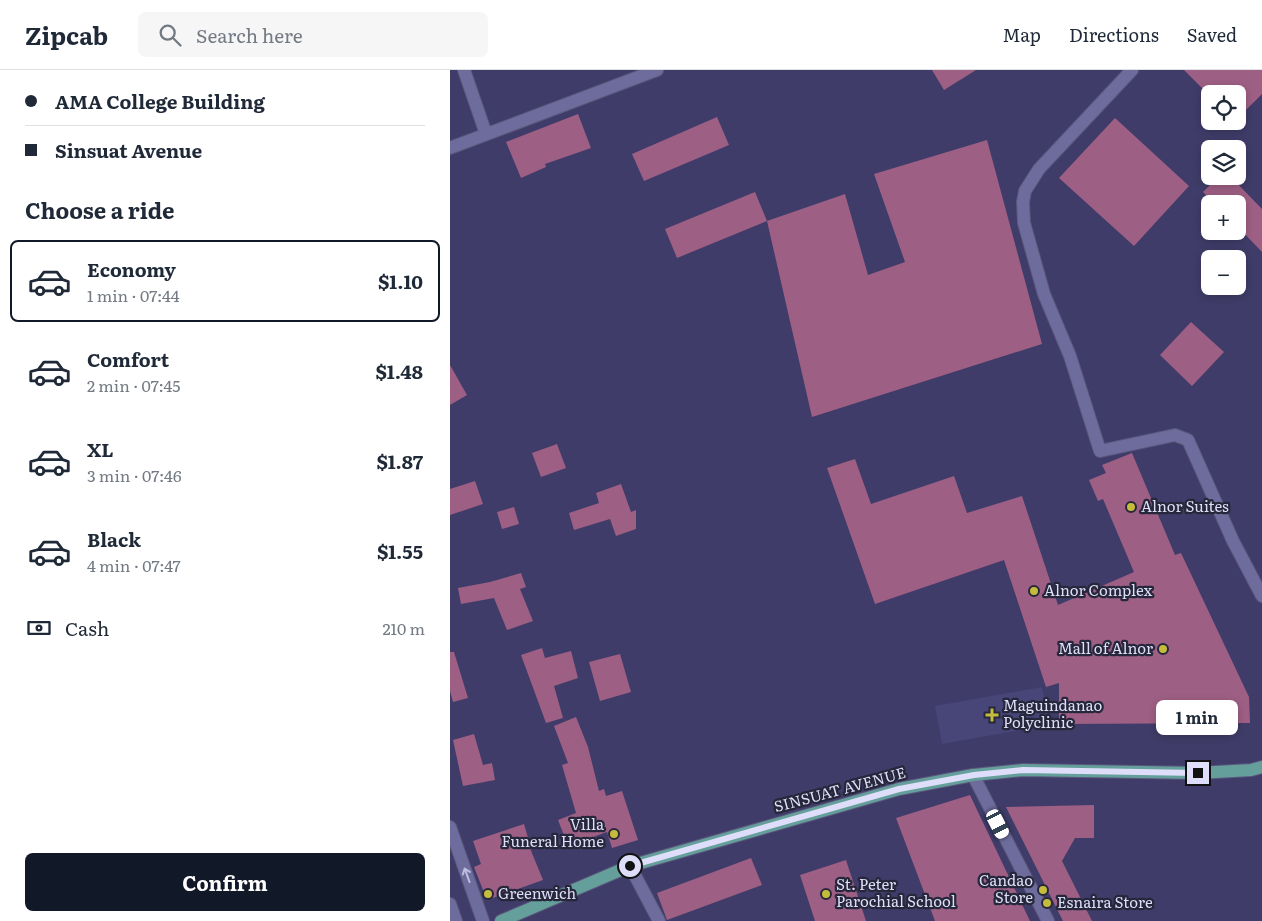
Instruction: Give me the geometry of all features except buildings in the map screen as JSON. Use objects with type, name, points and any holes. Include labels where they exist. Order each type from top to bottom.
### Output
[{"type":"main road","name":"SINSUAT AVENUE","points":[[501,921],[630,866],[899,789],[974,775],[1023,770],[1198,773],[1251,770],[1262,767]]},
{"type":"street","points":[[464,70],[486,134]]},
{"type":"street","points":[[450,148],[656,70]]},
{"type":"street","points":[[1132,70],[1039,169],[1026,191],[1023,202],[1024,223],[1044,294],[1070,356],[1100,452],[1175,435],[1188,440],[1232,541],[1262,596]]},
{"type":"street","points":[[974,775],[1048,921]]},
{"type":"street","points":[[450,827],[483,921]]},
{"type":"street","points":[[630,866],[659,921]]},
{"type":"street","points":[[450,904],[456,921]]},
{"type":"shaded area","name":"Maguindanao Polyclinic","points":[[1042,687],[1049,725],[942,744],[935,706]]},
{"type":"place","name":"Alnor Suites","points":[[1131,507]]},
{"type":"place","name":"Alnor Complex","points":[[1034,591]]},
{"type":"place","name":"Mall of Alnor","points":[[1163,649]]},
{"type":"place","name":"Maguindanao Polyclinic","points":[[992,715]]},
{"type":"place","name":"Villa Funeral Home","points":[[614,834]]},
{"type":"place","name":"Candao Store","points":[[1043,890]]},
{"type":"place","name":"Greenwich","points":[[488,894]]},
{"type":"place","name":"St. Peter Parochial School","points":[[826,894]]},
{"type":"place","name":"Esnaira Store","points":[[1047,903]]},
{"type":"route","points":[[630,866],[899,789],[974,775],[1023,770],[1198,773]]}]
